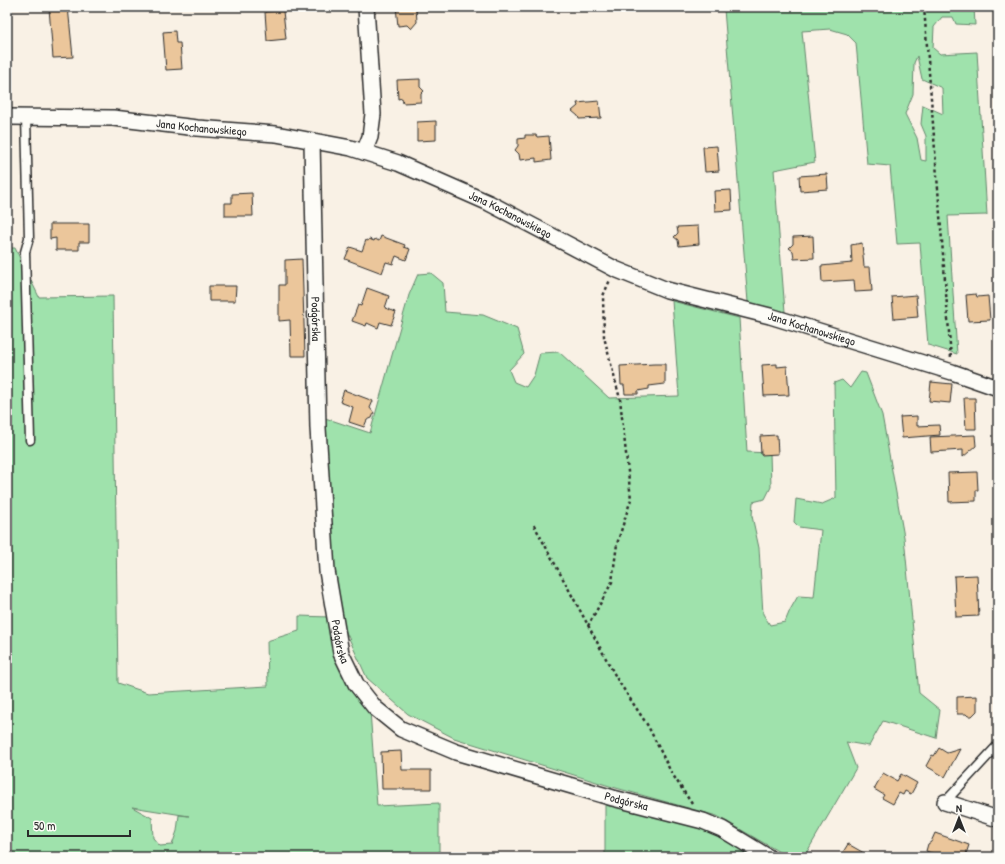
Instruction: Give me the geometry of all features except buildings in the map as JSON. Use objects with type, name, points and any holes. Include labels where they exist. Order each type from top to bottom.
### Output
[{"type":"street","points":[[364,152],[370,137],[373,114],[366,7]]},
{"type":"street","name":"Jana Kochanowskiego","points":[[7,117],[113,118],[197,128],[276,134],[351,148],[398,163],[489,203],[615,268],[667,290],[770,316],[952,372],[998,388]]},
{"type":"street","name":"Podgórska","points":[[312,141],[318,428],[327,571],[341,653],[356,684],[375,708],[400,729],[456,752],[613,798],[703,821],[722,829],[768,857]]},
{"type":"street","points":[[945,802],[998,819]]},
{"type":"lane","points":[[26,117],[29,238],[25,252],[30,440]]},
{"type":"lane","points":[[945,802],[998,745]]},
{"type":"path","points":[[924,7],[952,372]]},
{"type":"path","points":[[588,626],[612,582],[617,544],[631,498],[620,399],[604,337],[603,296],[615,268]]},
{"type":"path","points":[[534,525],[617,679],[648,726],[671,772],[703,821]]},
{"type":"green space","points":[[748,7],[974,7],[975,25],[956,24],[953,17],[942,17],[934,27],[933,48],[940,54],[977,52],[987,215],[948,216],[957,354],[928,345],[920,243],[897,244],[890,166],[867,164],[856,43],[847,34],[830,29],[802,31],[815,162],[774,170],[785,312],[748,302],[724,9]],"holes":[[[917,56],[922,79],[942,88],[943,114],[923,105],[921,124],[926,136],[926,161],[921,160],[917,138],[905,114],[913,94],[914,63]]]},
{"type":"green space","points":[[7,248],[15,248],[39,297],[113,296],[118,683],[148,693],[268,686],[267,641],[299,631],[299,616],[329,617],[369,697],[377,806],[439,803],[439,857],[7,857]],"holes":[[[132,807],[189,816],[179,815],[177,831],[172,845],[160,846],[153,838],[152,818]]]},
{"type":"green space","points":[[431,273],[443,283],[445,312],[483,315],[517,329],[524,354],[509,370],[514,382],[526,387],[534,375],[540,353],[559,352],[609,398],[679,396],[672,301],[739,318],[747,452],[770,453],[771,487],[765,499],[753,502],[752,516],[759,548],[763,614],[770,625],[785,622],[798,596],[814,597],[821,530],[799,527],[794,522],[796,499],[822,504],[836,498],[834,383],[842,380],[850,388],[861,372],[866,373],[882,415],[904,537],[919,693],[940,710],[936,738],[883,721],[869,746],[846,742],[856,768],[804,857],[788,857],[717,816],[616,788],[454,738],[408,714],[367,678],[337,612],[322,417],[370,433],[409,295],[418,274]]},
{"type":"green space","points":[[605,805],[684,822],[713,825],[766,857],[605,857]]}]
